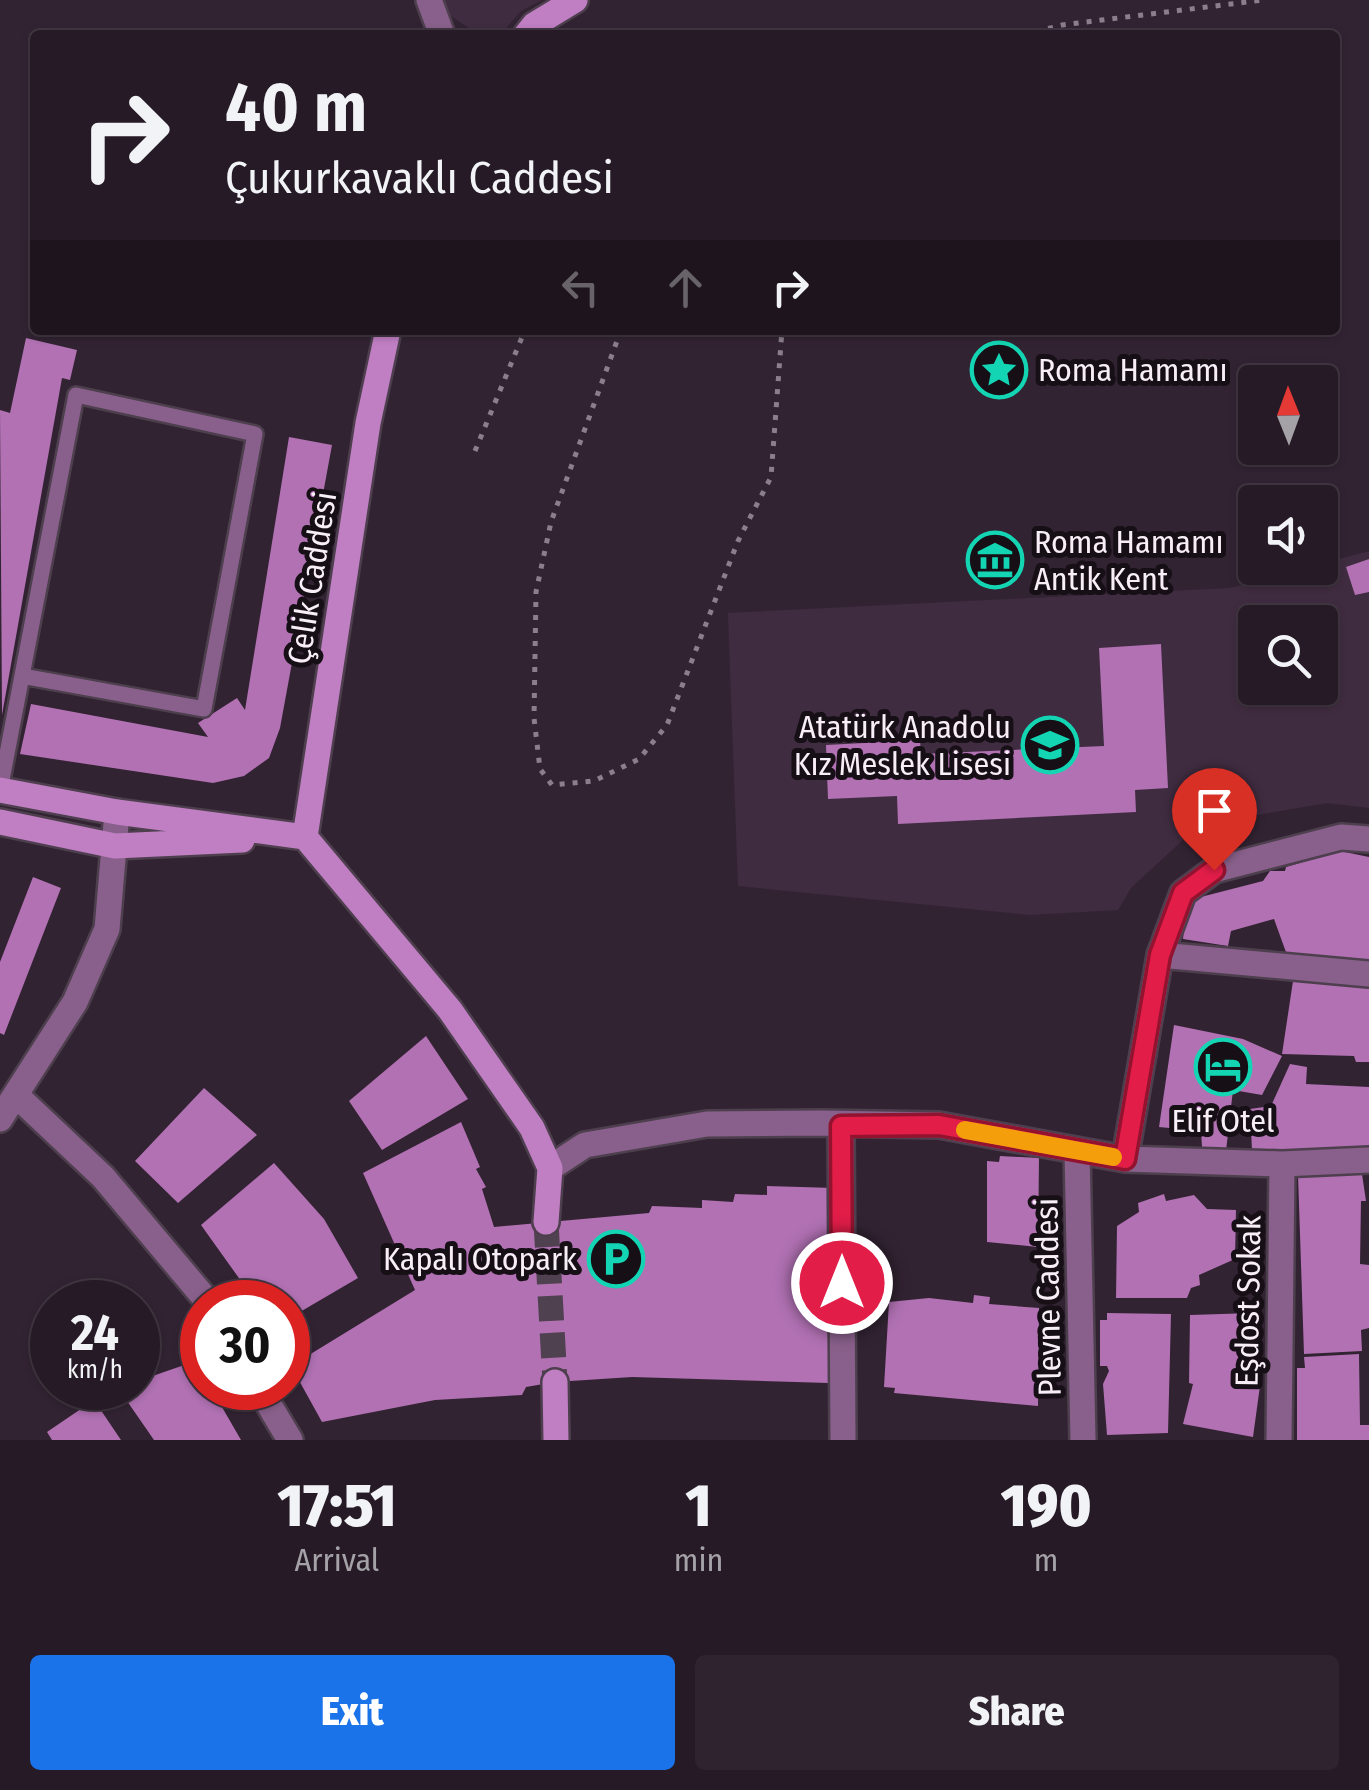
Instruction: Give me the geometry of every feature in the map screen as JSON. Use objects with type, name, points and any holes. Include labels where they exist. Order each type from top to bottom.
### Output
[{"type":"street","points":[[428,0],[440,30]]},
{"type":"street","points":[[530,30],[575,0]]},
{"type":"street","name":"Çelik Caddesi","points":[[304,836],[368,422],[387,335]]},
{"type":"street","points":[[0,790],[117,812],[304,836],[450,1010],[532,1128],[550,1168],[546,1222]]},
{"type":"street","points":[[0,1119],[75,1002],[106,929],[117,812]]},
{"type":"street","points":[[0,822],[115,846],[304,836]]},
{"type":"street","points":[[1125,1159],[1160,955],[1183,893],[1214,870],[1341,836],[1369,839]]},
{"type":"street","points":[[1160,955],[1369,974]]},
{"type":"street","points":[[16,1096],[102,1177],[189,1280]]},
{"type":"street","points":[[550,1168],[585,1145],[708,1124],[939,1125],[1125,1159],[1282,1164],[1369,1160]]},
{"type":"street","points":[[841,1126],[843,1440]]},
{"type":"street","name":"Plevne Caddesi","points":[[1078,1152],[1083,1440]]},
{"type":"street","name":"Eşdost Sokak","points":[[1280,1440],[1282,1164]]},
{"type":"street","points":[[554,1382],[556,1440]]},
{"type":"street","points":[[272,1410],[290,1440]]},
{"type":"lane","points":[[0,790],[76,395],[255,434],[204,709],[22,676]]},
{"type":"path","points":[[1043,30],[1263,0]]},
{"type":"path","points":[[475,451],[524,335]]},
{"type":"path","points":[[620,335],[551,522],[536,592],[534,718],[540,768],[552,784],[594,781],[639,759],[666,725],[738,541],[771,477],[782,335]]},
{"type":"shaded area","points":[[427,0],[542,0],[521,11],[504,30],[472,30]]},
{"type":"shaded area","name":"Atatürk Anadolu Kız Meslek Lisesi","points":[[1369,551],[1369,808],[1327,803],[1199,825],[1131,888],[1118,910],[1030,915],[738,886],[728,613],[1241,585],[1338,585],[1338,559]]},
{"type":"building","points":[[26,338],[77,350],[70,380],[62,378],[2,715],[0,410],[10,413]]},
{"type":"building","points":[[289,437],[332,445],[280,728],[269,758],[244,776],[213,783],[20,754],[31,704],[208,737],[198,723],[237,698],[245,710]]},
{"type":"building","points":[[1369,559],[1369,592],[1355,595],[1346,567]]},
{"type":"building","points":[[1161,644],[1168,788],[1135,790],[1136,812],[898,824],[897,796],[828,799],[826,745],[920,740],[921,754],[1104,746],[1099,648]]},
{"type":"building","points":[[1340,851],[1369,857],[1369,968],[1287,955],[1274,919],[1231,931],[1228,946],[1183,939],[1186,910],[1193,899],[1263,881],[1270,871],[1285,871],[1286,867]]},
{"type":"building","points":[[33,877],[61,888],[4,1035],[0,1033],[0,962]]},
{"type":"building","points":[[1306,975],[1369,981],[1369,1062],[1356,1062],[1354,1056],[1282,1054],[1293,981],[1305,983]]},
{"type":"building","points":[[1174,1025],[1243,1039],[1282,1056],[1262,1095],[1233,1090],[1226,1151],[1202,1147],[1201,1131],[1159,1127]]},
{"type":"building","points":[[426,1036],[468,1099],[382,1150],[349,1101]]},
{"type":"building","points":[[1290,1064],[1307,1067],[1306,1084],[1369,1087],[1369,1148],[1252,1151],[1250,1109],[1271,1106]]},
{"type":"building","points":[[204,1088],[257,1135],[178,1203],[135,1161]]},
{"type":"building","name":"Kapalı Otopark","points":[[461,1122],[480,1167],[476,1169],[486,1187],[482,1189],[494,1227],[649,1213],[652,1206],[702,1208],[702,1200],[733,1202],[735,1194],[767,1195],[767,1186],[834,1188],[828,1383],[632,1377],[555,1382],[526,1387],[522,1395],[435,1400],[322,1422],[310,1400],[310,1354],[415,1290],[363,1173]]},
{"type":"building","points":[[1000,1156],[1039,1158],[1038,1247],[987,1242],[987,1161],[999,1162]]},
{"type":"building","points":[[274,1163],[324,1219],[358,1278],[310,1306],[310,1280],[240,1280],[201,1225]]},
{"type":"building","points":[[1362,1174],[1366,1201],[1361,1201],[1360,1264],[1369,1265],[1369,1328],[1361,1330],[1362,1351],[1304,1354],[1298,1175]]},
{"type":"building","points":[[1164,1194],[1166,1201],[1194,1195],[1207,1209],[1236,1210],[1235,1259],[1199,1275],[1200,1285],[1191,1288],[1187,1298],[1116,1298],[1117,1226],[1139,1212],[1138,1203]]},
{"type":"building","points":[[974,1295],[990,1297],[989,1304],[1039,1308],[1038,1406],[894,1393],[895,1388],[884,1387],[889,1302],[929,1298],[973,1303]]},
{"type":"building","points":[[1107,1313],[1171,1314],[1168,1433],[1107,1435],[1103,1384],[1109,1371],[1107,1366],[1100,1366],[1100,1320],[1107,1320]]},
{"type":"building","points":[[1253,1313],[1253,1359],[1246,1368],[1262,1371],[1253,1437],[1183,1424],[1193,1384],[1189,1383],[1190,1315]]},
{"type":"building","points":[[1359,1354],[1360,1425],[1369,1425],[1369,1440],[1297,1440],[1297,1368],[1305,1368],[1304,1357]]},
{"type":"building","points":[[180,1367],[180,1410],[224,1410],[241,1440],[154,1440],[133,1410],[160,1410],[160,1373]]},
{"type":"building","points":[[79,1410],[101,1410],[121,1440],[52,1440],[47,1432]]},
{"type":"tunnel","points":[[546,1222],[555,1382]]},
{"type":"slow traffic","points":[[965,1130],[1113,1157]]},
{"type":"place","name":"Roma Hamamı","points":[[999,370]]},
{"type":"place","name":"Roma Hamamı Antik Kent","points":[[995,560]]},
{"type":"place","name":"Atatürk Anadolu Kız Meslek Lisesi","points":[[1050,745]]},
{"type":"place","name":"Elif Otel","points":[[1223,1067]]},
{"type":"place","name":"Kapalı Otopark","points":[[616,1259]]},
{"type":"route","points":[[842,1283],[841,1126],[939,1125],[1125,1159],[1160,955],[1183,893],[1214,870]]}]
